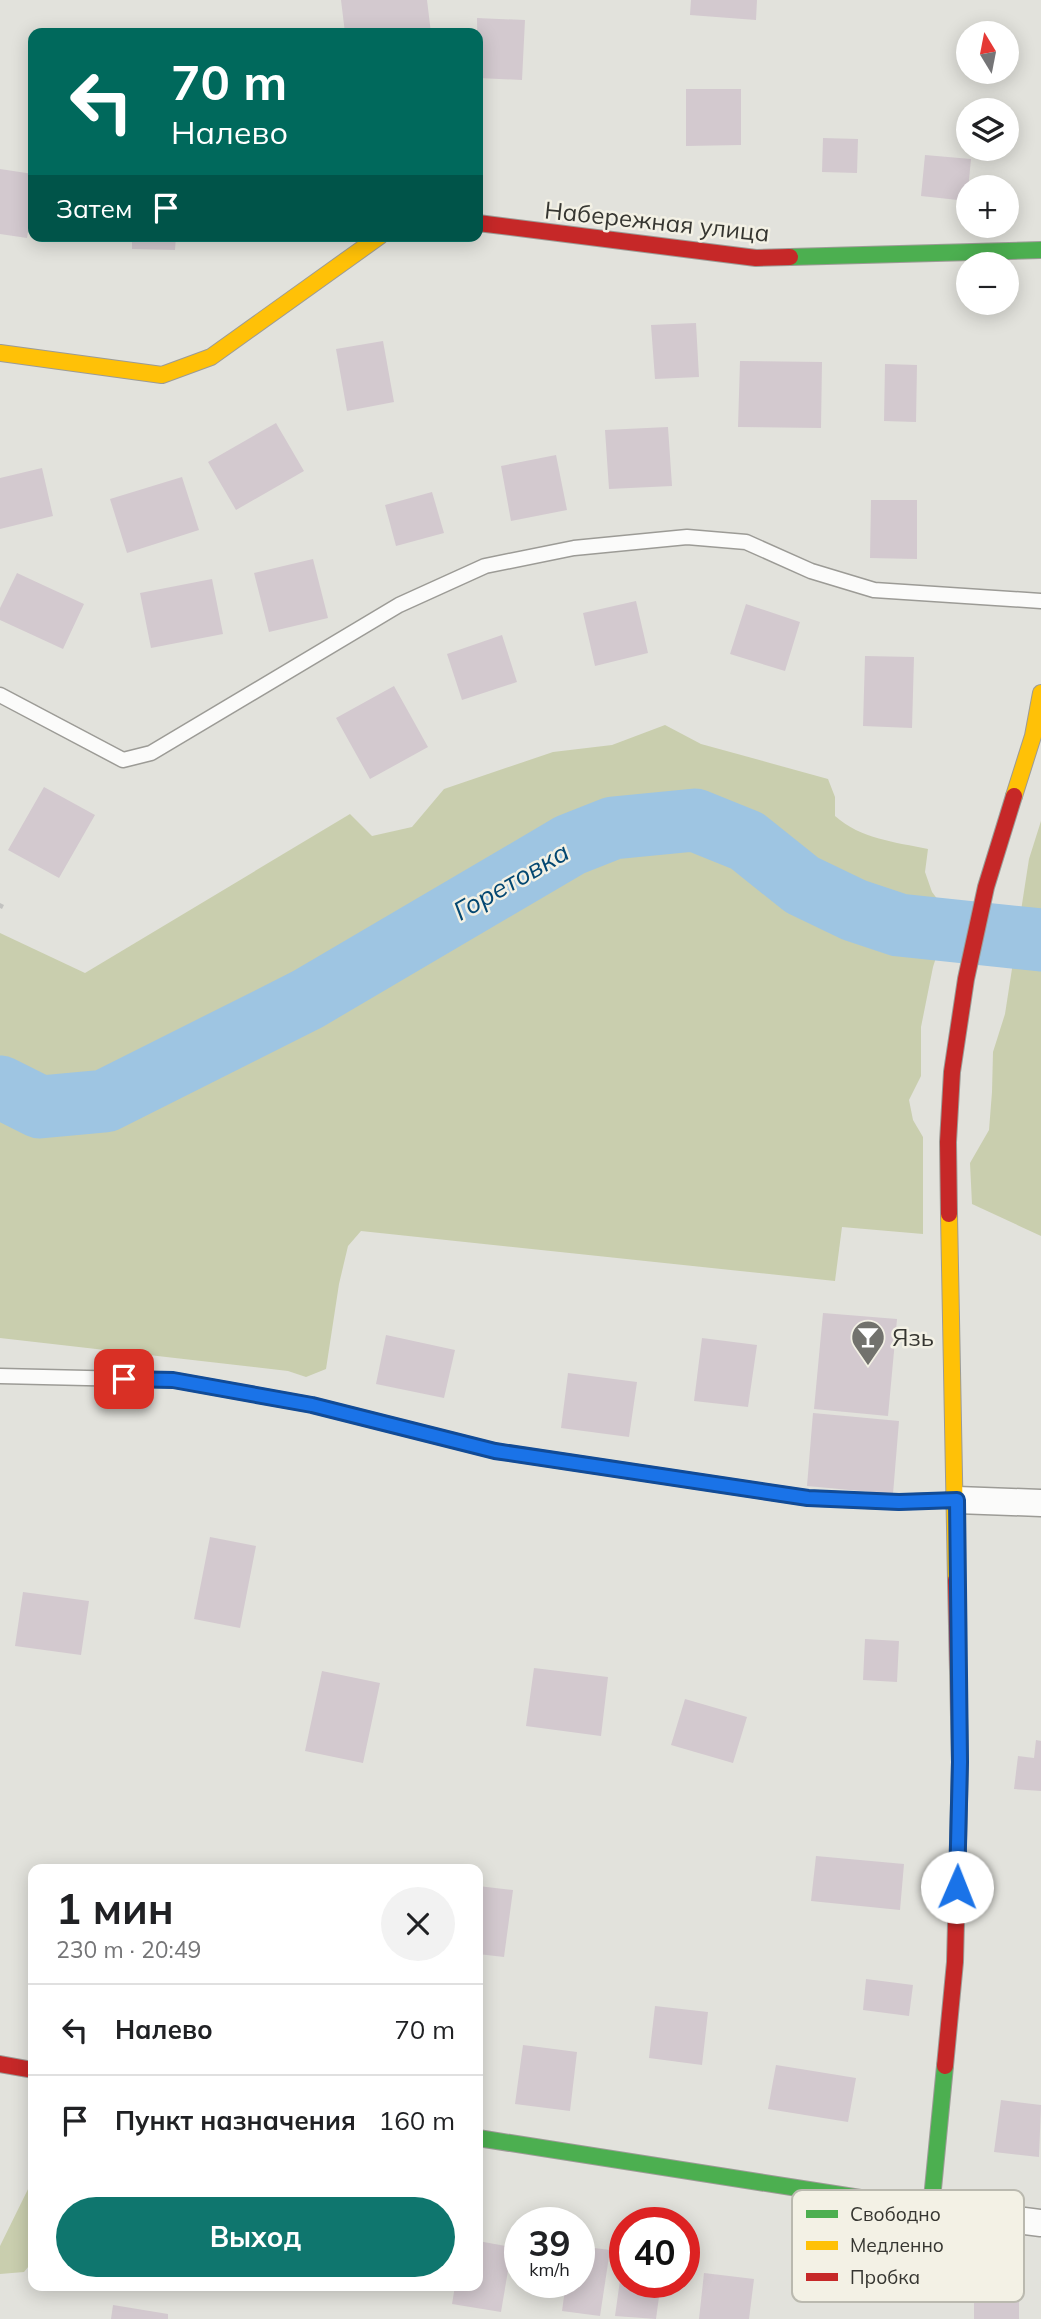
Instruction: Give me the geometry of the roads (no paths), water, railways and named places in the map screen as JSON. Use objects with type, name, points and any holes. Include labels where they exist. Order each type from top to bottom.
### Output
[{"type":"street","name":"Набережная улица","points":[[483,224],[756,258],[1041,250]]},
{"type":"street","points":[[0,353],[162,375],[211,357],[372,242]]},
{"type":"street","points":[[933,2190],[955,1962],[960,1762],[948,1142],[952,1072],[966,979],[986,887],[1033,736],[1041,693]]},
{"type":"street","points":[[957,1500],[1041,1503]]},
{"type":"street","points":[[0,2064],[28,2069]]},
{"type":"street","points":[[483,2139],[815,2190]]},
{"type":"lane","points":[[0,695],[123,760],[151,752],[399,605],[485,566],[574,548],[687,537],[746,542],[811,571],[874,590],[1041,600]]},
{"type":"lane","points":[[0,1376],[173,1380],[312,1405],[495,1451],[808,1498],[899,1502],[957,1500]]},
{"type":"waterway","name":"Горетовка","points":[[0,1087],[40,1107],[105,1101],[308,999],[570,845],[613,828],[695,820],[747,841],[802,885],[854,910],[899,925],[1041,940]]},
{"type":"place","name":"Язь","points":[[868,1367]]}]
